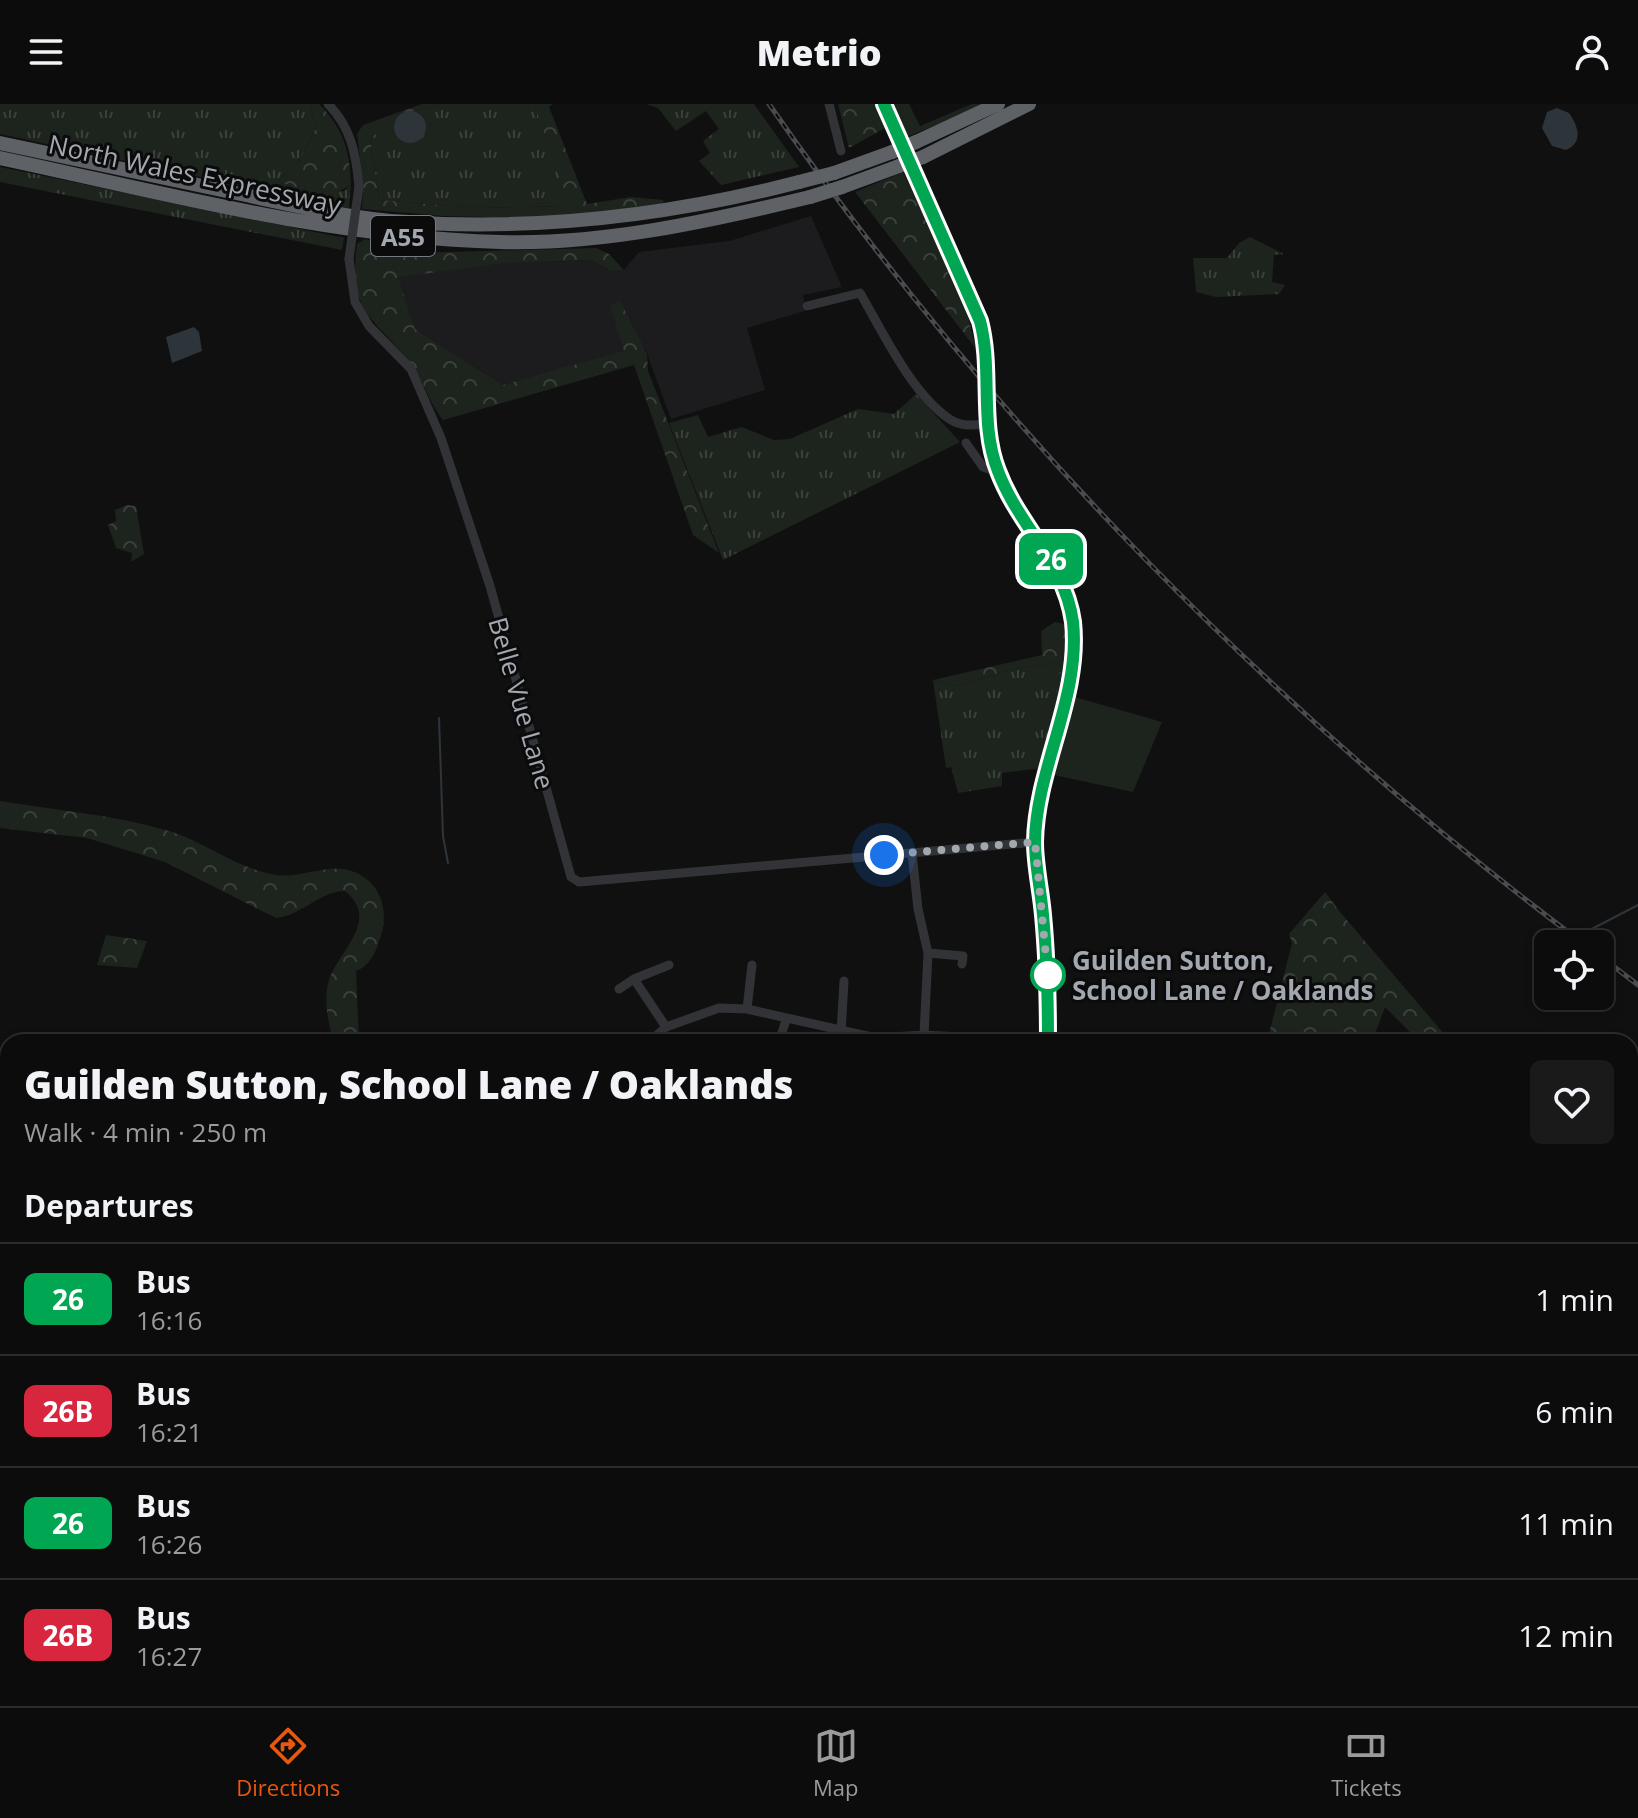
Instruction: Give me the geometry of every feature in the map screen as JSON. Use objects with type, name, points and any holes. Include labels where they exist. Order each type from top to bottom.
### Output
[{"type":"highway","name":"North Wales Expressway","points":[[0,143],[305,208],[390,221],[505,226],[579,223],[662,213],[799,182],[892,152],[998,104]]},
{"type":"highway","name":"North Wales Expressway","points":[[0,158],[302,223],[388,235],[503,242],[594,237],[673,225],[810,197],[923,157],[1029,104]]},
{"type":"street","name":"Belle Vue Lane","points":[[328,104],[348,131],[356,157],[359,186],[349,259],[355,302],[369,326],[411,369],[441,438],[490,586],[571,877],[579,882],[1035,842]]},
{"type":"street","points":[[829,104],[841,151]]},
{"type":"street","points":[[884,104],[980,321],[988,424],[998,472],[1050,558],[1068,598],[1074,641],[1071,673],[1035,842],[1048,978],[1048,1034]]},
{"type":"street","points":[[807,306],[860,293],[904,367],[936,407],[952,421],[963,425],[988,424]]},
{"type":"street","points":[[966,443],[983,467],[998,472]]},
{"type":"street","points":[[912,853],[918,909],[928,953],[924,1034]]},
{"type":"street","points":[[928,953],[963,956],[962,964]]},
{"type":"street","points":[[619,989],[634,979],[669,965]]},
{"type":"street","points":[[747,1009],[754,972]]},
{"type":"street","points":[[634,979],[666,1027]]},
{"type":"street","points":[[841,1033],[843,987]]},
{"type":"street","points":[[658,1034],[666,1027],[719,1008],[747,1009],[848,1034]]},
{"type":"street","points":[[782,1034],[786,1020]]},
{"type":"shaded area","points":[[1557,108],[1569,113],[1577,128],[1575,143],[1566,150],[1552,146],[1542,128],[1547,112]]},
{"type":"shaded area","points":[[410,111],[421,116],[426,127],[421,138],[410,143],[399,138],[394,127],[399,116]]},
{"type":"shaded area","points":[[811,216],[842,287],[803,295],[805,311],[747,328],[765,390],[671,419],[645,348],[503,385],[415,329],[397,276],[506,263],[592,260],[611,271],[624,270],[639,252],[729,241]]},
{"type":"shaded area","points":[[194,327],[199,332],[202,351],[172,363],[166,337]]},
{"type":"green space","points":[[0,104],[310,104],[316,128],[300,160],[278,181],[344,191],[351,184],[349,209],[0,134]]},
{"type":"green space","points":[[310,104],[319,104],[344,141],[351,184],[344,189],[325,192],[277,182],[300,160],[316,128]]},
{"type":"green space","points":[[422,104],[441,104],[407,113],[370,138],[379,200],[478,208],[570,206],[534,104],[553,104],[549,107],[587,204],[631,197],[663,200],[664,206],[534,218],[443,216],[362,209],[363,184],[357,134],[363,125]]},
{"type":"green space","points":[[441,104],[534,104],[571,206],[478,208],[379,200],[370,138],[407,113]]},
{"type":"green space","points":[[646,104],[754,104],[799,167],[721,185],[699,161],[710,153],[703,141],[719,129],[706,111],[676,131],[658,108]]},
{"type":"green space","points":[[838,104],[875,104],[885,128],[849,148]]},
{"type":"green space","points":[[888,104],[909,104],[920,126],[972,104],[988,104],[904,138]]},
{"type":"green space","points":[[0,167],[344,238],[342,250],[0,182]]},
{"type":"green space","points":[[903,172],[963,297],[976,349],[855,192]]},
{"type":"green space","points":[[1250,237],[1284,254],[1274,255],[1272,282],[1285,285],[1279,294],[1216,297],[1196,292],[1193,258],[1227,258],[1239,243]]},
{"type":"green space","points":[[365,239],[414,253],[596,248],[609,254],[624,270],[611,271],[592,260],[506,263],[398,277],[415,329],[503,385],[624,351],[610,305],[620,301],[647,354],[648,371],[719,553],[693,535],[634,365],[443,420],[412,366],[361,302],[355,268],[357,244]]},
{"type":"green space","points":[[916,394],[960,442],[723,560],[669,423],[698,415],[708,437],[742,427],[774,440],[790,439],[858,409],[894,414]]},
{"type":"green space","points":[[127,505],[136,506],[144,554],[131,562],[132,553],[116,548],[108,525],[116,521],[115,510]]},
{"type":"green space","points":[[1055,622],[1065,624],[1069,647],[1054,719],[1050,716],[1061,672],[1059,663],[1012,669],[957,686],[933,680],[1042,655],[1041,631]]},
{"type":"green space","points":[[1059,663],[1061,672],[1051,716],[1054,719],[1042,768],[1002,773],[1002,786],[958,793],[951,767],[946,768],[933,680],[957,686],[1012,669]]},
{"type":"green space","points":[[1071,696],[1162,722],[1133,792],[1054,775]]},
{"type":"green space","points":[[0,801],[148,825],[183,836],[248,867],[276,875],[343,869],[365,878],[380,897],[384,922],[372,958],[356,971],[359,1034],[332,1034],[327,1011],[329,980],[358,924],[359,913],[355,902],[345,891],[327,895],[294,913],[276,918],[165,862],[87,838],[0,828]]},
{"type":"green space","points":[[1325,892],[1444,1034],[1412,1034],[1385,1007],[1375,1034],[1269,1034],[1292,943],[1289,934]]},
{"type":"green space","points":[[106,935],[147,941],[137,968],[97,965]]},
{"type":"waterway","points":[[439,718],[443,836],[448,863]]},
{"type":"waterway","points":[[1590,930],[1638,905]]},
{"type":"railway","points":[[769,104],[855,222],[946,337],[1042,449],[1143,557],[1248,660],[1356,759],[1566,930]]},
{"type":"railway","points":[[1614,967],[1638,985]]},
{"type":"bus line","name":"26","points":[[884,104],[980,321],[986,350],[988,424],[998,472],[1061,579],[1072,618],[1074,641],[1071,673],[1035,842],[1048,978],[1048,1034]]},
{"type":"place","name":"Guilden Sutton, School Lane / Oaklands","points":[[1048,975]]},
{"type":"route","points":[[884,855],[1035,842],[1048,978],[1048,975]]}]
